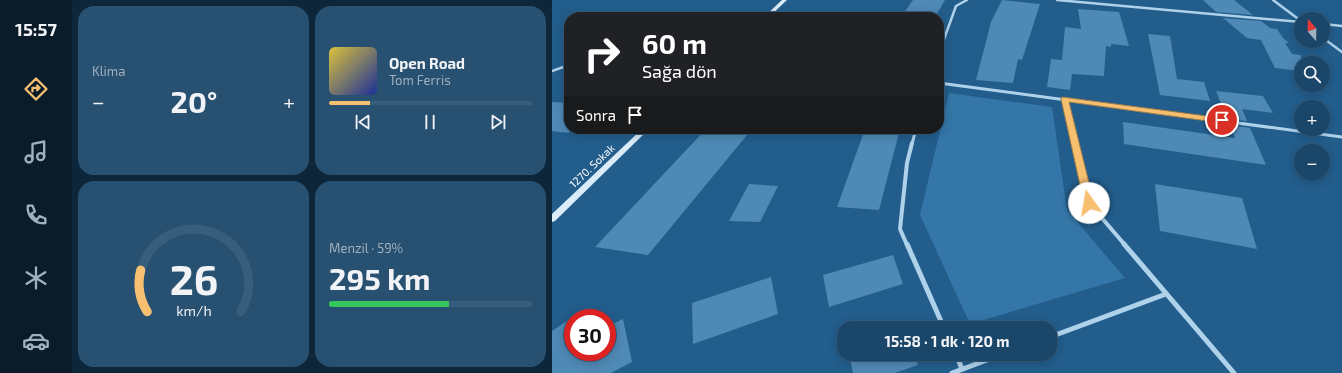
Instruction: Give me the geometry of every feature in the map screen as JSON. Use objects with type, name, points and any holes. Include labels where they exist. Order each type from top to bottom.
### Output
[{"type":"street","points":[[772,12],[785,0]]},
{"type":"street","points":[[944,39],[956,6],[967,0]]},
{"type":"street","points":[[1057,0],[1294,20]]},
{"type":"street","points":[[1272,0],[1294,16]]},
{"type":"street","points":[[1330,25],[1342,26]]},
{"type":"street","points":[[1330,43],[1342,52]]},
{"type":"street","points":[[944,84],[1342,137]]},
{"type":"street","points":[[1065,99],[1089,203],[1234,373]]},
{"type":"street","name":"1270. Sokak","points":[[552,219],[641,134]]},
{"type":"street","points":[[915,134],[907,163],[900,229],[941,321]]},
{"type":"street","points":[[1057,334],[1166,294]]},
{"type":"street","points":[[959,361],[962,369]]},
{"type":"street","points":[[952,373],[984,361]]},
{"type":"lane","points":[[552,72],[564,67]]},
{"type":"shaded area","points":[[949,93],[1052,107],[1067,210],[1125,278],[980,321],[969,321],[920,215],[939,134],[944,134],[944,114]]},
{"type":"building","points":[[913,0],[945,0],[938,12],[905,12]]},
{"type":"building","points":[[1002,0],[1040,4],[1022,60],[1018,59],[1013,83],[976,80],[991,22]]},
{"type":"building","points":[[1203,0],[1234,0],[1253,15],[1216,12]]},
{"type":"building","points":[[1078,9],[1119,12],[1129,46],[1111,44],[1111,47],[1106,46],[1104,76],[1072,74],[1070,90],[1047,87],[1051,59],[1062,60],[1065,27],[1081,29]]},
{"type":"building","points":[[1223,18],[1261,21],[1270,28],[1277,29],[1283,38],[1289,43],[1285,43],[1292,54],[1301,55],[1294,56],[1294,70],[1275,68],[1261,40],[1247,38]]},
{"type":"building","points":[[1148,34],[1170,36],[1177,79],[1204,82],[1210,101],[1160,95]]},
{"type":"building","points":[[1216,91],[1263,96],[1273,113],[1242,109],[1247,121],[1227,119]]},
{"type":"building","points":[[552,102],[564,103],[564,132],[552,131]]},
{"type":"building","points":[[1123,122],[1235,138],[1230,125],[1250,128],[1266,165],[1124,144]]},
{"type":"building","points":[[701,134],[748,134],[648,255],[595,247]]},
{"type":"building","points":[[863,134],[899,134],[879,210],[837,207]]},
{"type":"building","points":[[749,184],[778,186],[760,222],[729,221]]},
{"type":"building","points":[[1155,184],[1242,198],[1257,249],[1160,231]]},
{"type":"building","points":[[893,255],[903,284],[829,307],[823,275]]},
{"type":"building","points":[[771,277],[778,314],[693,344],[692,303]]},
{"type":"building","points":[[623,319],[632,362],[611,373],[552,373],[552,331],[564,323],[564,361],[616,361],[616,322]]},
{"type":"building","points":[[850,361],[917,361],[918,365],[895,373],[853,373]]},
{"type":"route","points":[[1089,203],[1065,99],[1222,120]]}]
